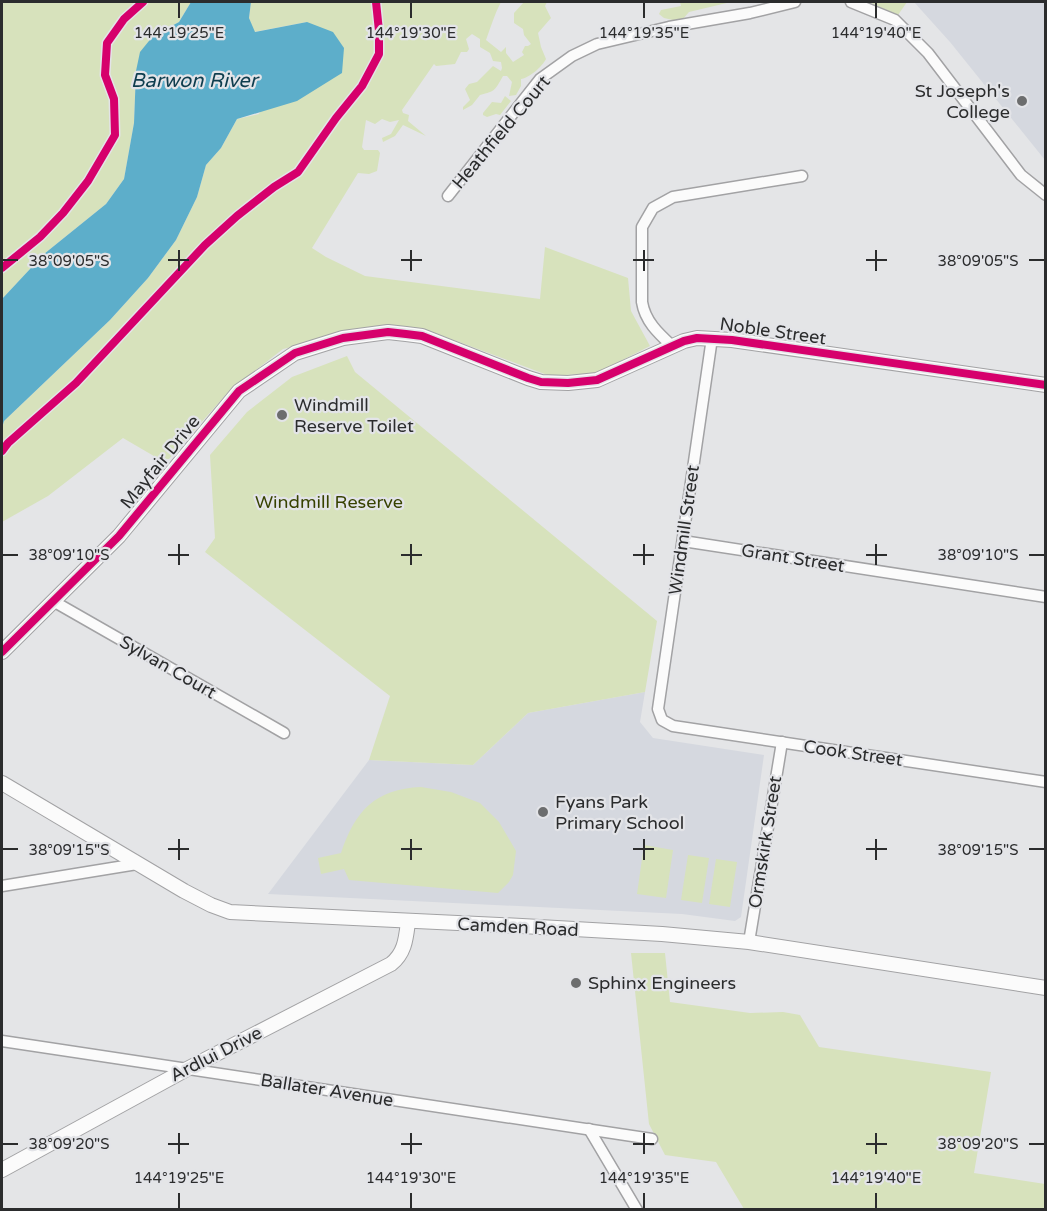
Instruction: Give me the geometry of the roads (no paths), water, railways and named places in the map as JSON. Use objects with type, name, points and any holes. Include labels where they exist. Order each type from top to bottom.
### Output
[{"type":"street","name":"Heathfield Court","points":[[448,196],[540,79],[572,56],[597,44],[795,2]]},
{"type":"street","points":[[851,2],[895,20],[928,53],[1021,175],[1046,195]]},
{"type":"street","points":[[671,345],[649,322],[643,312],[642,227],[653,208],[673,197],[802,176]]},
{"type":"street","name":"Noble Street","points":[[369,334],[388,332],[422,336],[541,382],[597,380],[671,345],[697,338],[712,338],[1046,386]]},
{"type":"street","name":"Mayfair Drive","points":[[2,652],[119,536],[239,391],[295,353],[343,338],[369,334]]},
{"type":"street","name":"Windmill Street","points":[[662,720],[658,709],[712,338]]},
{"type":"street","name":"Grant Street","points":[[683,541],[1046,597]]},
{"type":"street","name":"Sylvan Court","points":[[53,601],[284,733]]},
{"type":"street","name":"Cook Street","points":[[662,720],[673,726],[1046,782]]},
{"type":"street","name":"Ormskirk Street","points":[[749,942],[782,742]]},
{"type":"street","name":"Camden Road","points":[[2,783],[204,902],[230,912],[662,934],[749,942],[1046,988]]},
{"type":"street","points":[[2,886],[137,864]]},
{"type":"street","name":"Ardlui Drive","points":[[2,1170],[187,1069],[391,964],[398,959],[404,949],[408,922]]},
{"type":"street","name":"Ballater Avenue","points":[[2,1041],[652,1139]]},
{"type":"street","points":[[589,1129],[637,1209]]},
{"type":"water","name":"Barwon River","points":[[191,2],[251,2],[249,18],[255,32],[307,22],[333,32],[344,48],[342,73],[297,101],[237,119],[221,148],[206,165],[197,197],[176,240],[148,278],[110,320],[4,421],[2,428],[2,299],[44,254],[106,204],[124,179],[134,123],[136,71],[140,52],[153,36],[179,22]]},
{"type":"place","name":"St Joseph's College","points":[[1022,101]]},
{"type":"place","name":"Windmill Reserve Toilet","points":[[282,415]]},
{"type":"place","name":"Fyans Park Primary School","points":[[543,812]]},
{"type":"place","name":"Sphinx Engineers","points":[[576,983]]},
{"type":"park label","name":"Windmill Reserve","points":[[329,502]]}]
